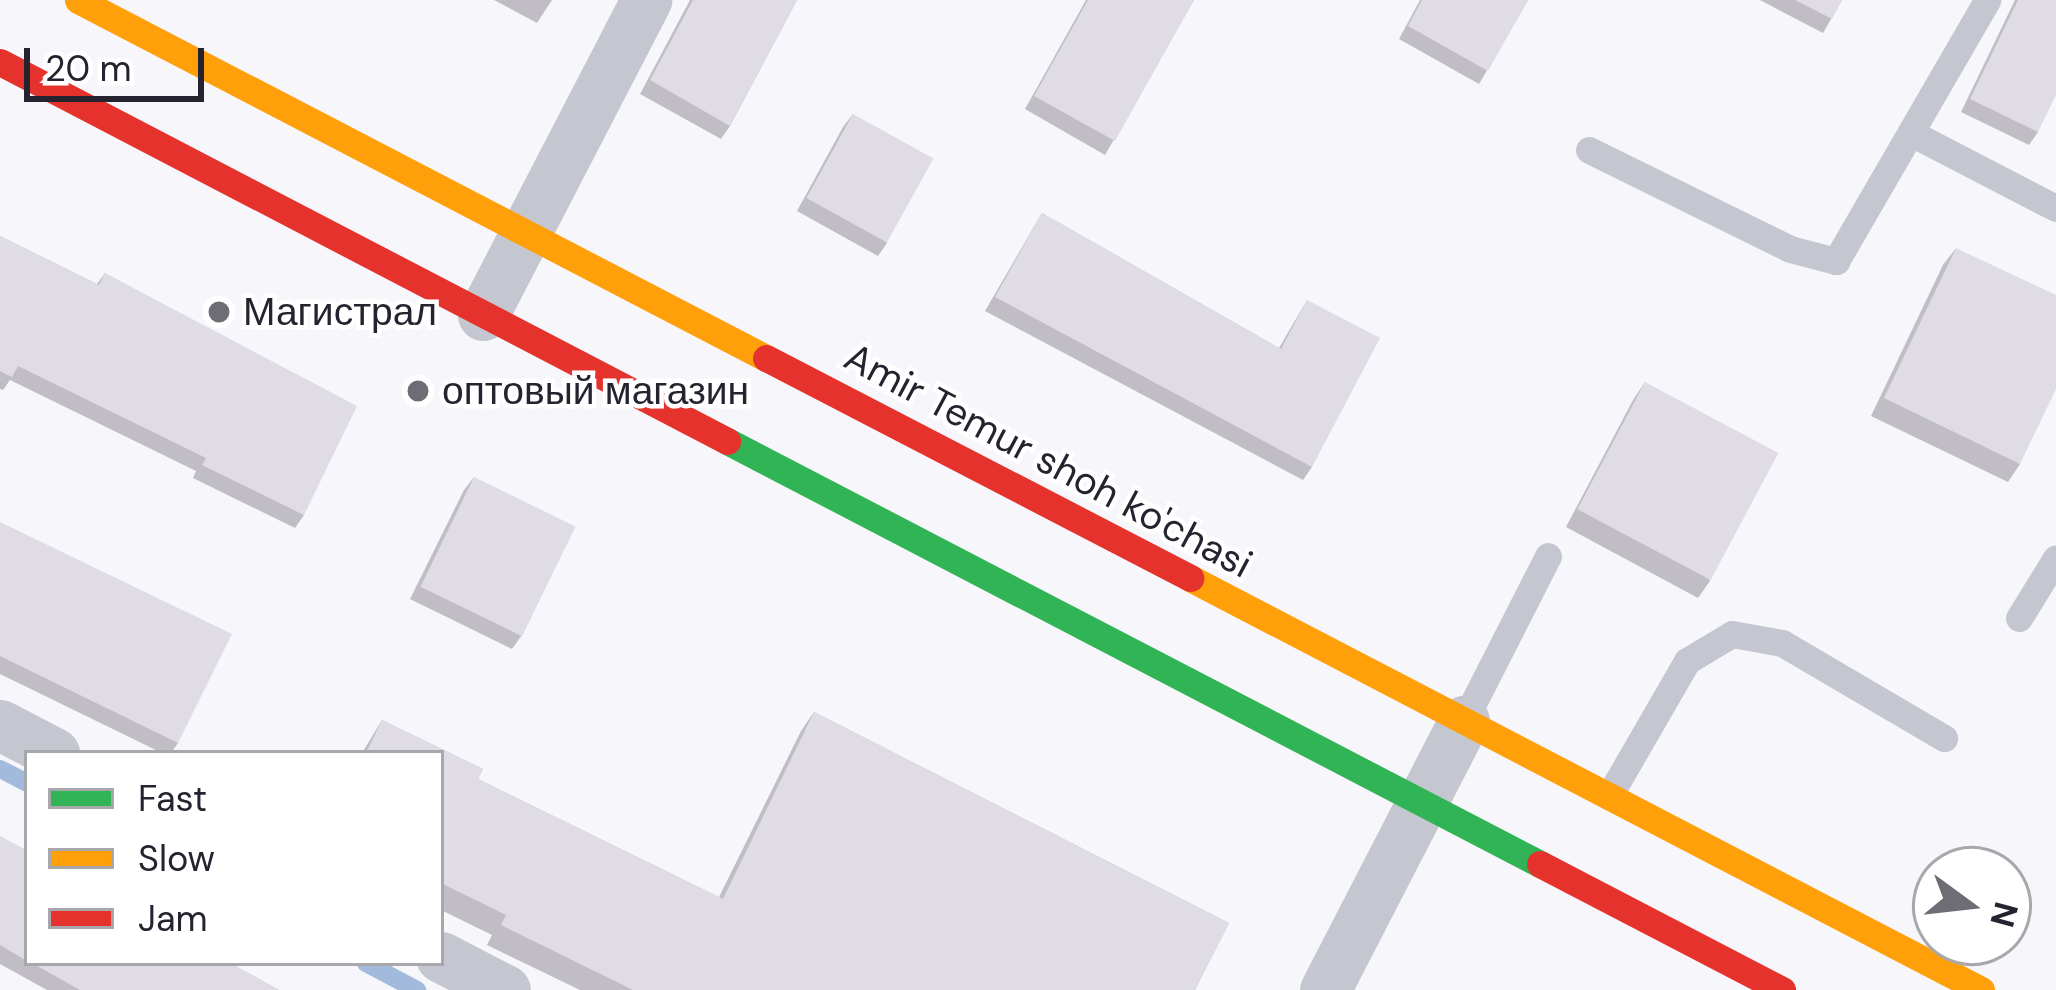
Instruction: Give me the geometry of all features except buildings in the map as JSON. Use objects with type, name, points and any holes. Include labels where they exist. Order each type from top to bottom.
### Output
[{"type":"main road","name":"Amir Temur shoh ko'chasi","points":[[78,0],[1982,990]]},
{"type":"main road","points":[[0,62],[1782,990]]},
{"type":"street","points":[[482,315],[646,0]]},
{"type":"street","points":[[1325,990],[1464,721]]},
{"type":"street","points":[[0,724],[48,750]]},
{"type":"street","points":[[444,959],[505,990]]},
{"type":"lane","points":[[1589,149],[1790,249],[1836,261],[1988,0]]},
{"type":"lane","points":[[1913,134],[2056,208]]},
{"type":"lane","points":[[1464,721],[1548,556]]},
{"type":"lane","points":[[2019,618],[2056,558]]},
{"type":"lane","points":[[1609,796],[1687,662],[1732,634],[1781,643],[1944,738]]},
{"type":"waterway","points":[[0,769],[24,781]]},
{"type":"waterway","points":[[372,966],[417,990]]},
{"type":"traffic: fast","points":[[727,441],[1540,864]]},
{"type":"traffic: slow","points":[[78,0],[766,358]]},
{"type":"traffic: slow","points":[[1190,578],[1981,990]]},
{"type":"traffic: jam","points":[[0,62],[727,441]]},
{"type":"traffic: jam","points":[[766,358],[1190,578]]},
{"type":"traffic: jam","points":[[1540,864],[1782,990]]},
{"type":"place","name":"Магистрал","points":[[219,312]]},
{"type":"place","name":"оптовый магазин","points":[[418,391]]}]
